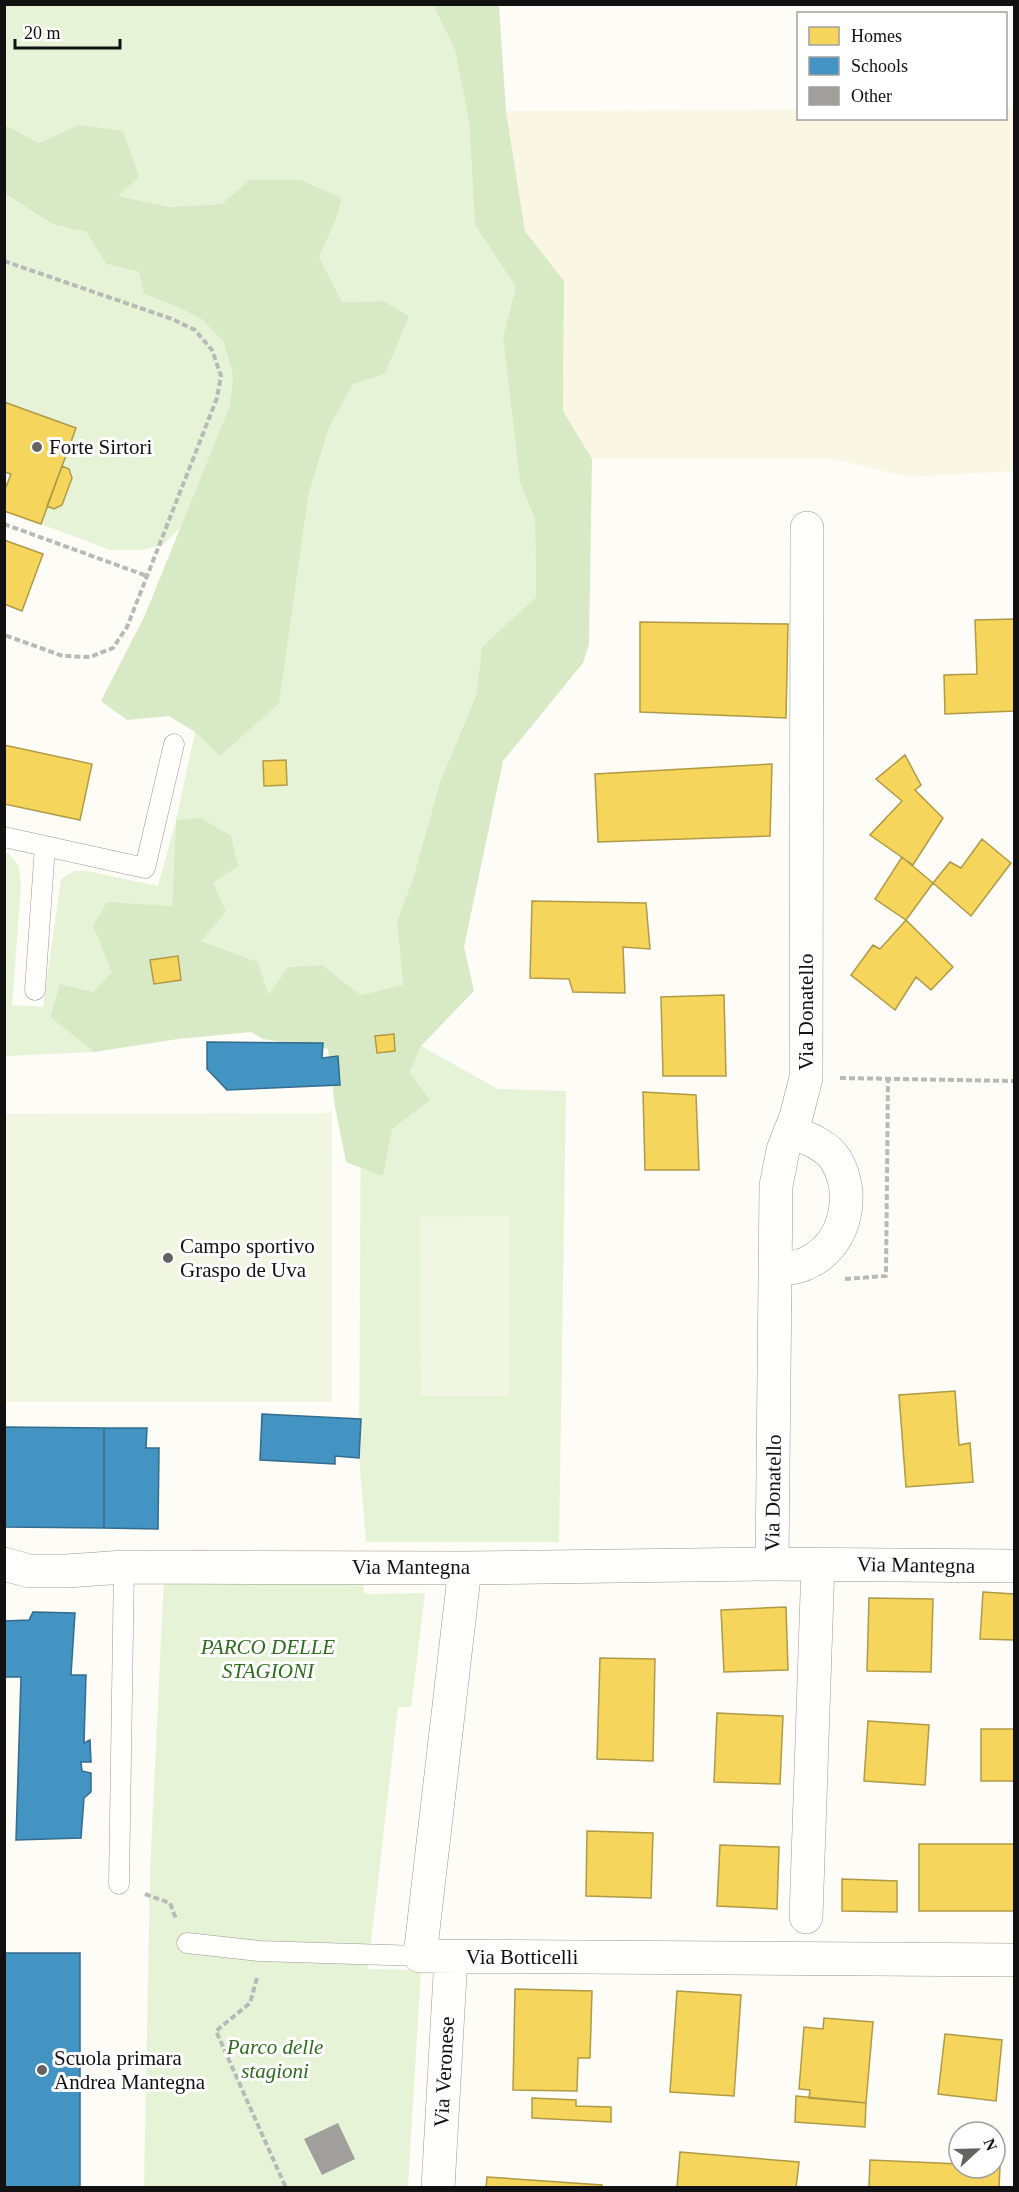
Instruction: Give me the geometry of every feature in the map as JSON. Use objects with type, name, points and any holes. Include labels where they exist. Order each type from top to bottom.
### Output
[{"type":"street","name":"Via Donatello","points":[[772,1564],[776,1186],[783,1150],[796,1117],[807,1078],[807,528]]},
{"type":"street","points":[[776,1270],[796,1268],[824,1252],[836,1237],[844,1220],[847,1203],[844,1183],[836,1160],[822,1145],[790,1131]]},
{"type":"street","name":"Via Mantegna","points":[[4,1564],[30,1571],[124,1567],[465,1568],[772,1564],[1014,1566]]},
{"type":"street","points":[[806,1917],[818,1564]]},
{"type":"street","points":[[436,1956],[465,1568]]},
{"type":"street","name":"Via Botticelli","points":[[436,1956],[1014,1960]]},
{"type":"street","name":"Via Veronese","points":[[436,1956],[438,2187]]},
{"type":"lane","points":[[4,837],[145,868],[174,744]]},
{"type":"lane","points":[[35,990],[45,846]]},
{"type":"lane","points":[[119,1884],[124,1567]]},
{"type":"lane","points":[[187,1943],[259,1951],[436,1956]]},
{"type":"path","points":[[4,261],[172,319],[195,330],[212,350],[220,376],[217,398],[127,627],[113,648],[90,657],[63,656],[4,635]]},
{"type":"path","points":[[4,524],[147,576]]},
{"type":"path","points":[[807,1078],[1014,1081]]},
{"type":"path","points":[[842,1280],[886,1276],[888,1079]]},
{"type":"path","points":[[119,1884],[170,1904],[187,1943]]},
{"type":"path","points":[[259,1951],[258,1975],[250,2003],[216,2031],[286,2187]]},
{"type":"shaded area","points":[[1014,108],[1014,471],[908,477],[835,459],[592,459],[563,411],[564,281],[525,231],[506,111],[797,110],[797,120],[1007,120],[1007,109]]},
{"type":"green space","points":[[5,5],[433,5],[455,50],[469,122],[475,225],[516,287],[503,337],[520,481],[535,519],[536,597],[482,647],[476,696],[440,782],[414,875],[397,922],[403,986],[361,995],[322,965],[288,967],[269,996],[258,962],[201,941],[176,820],[195,732],[220,756],[308,497],[328,430],[353,384],[383,301],[342,302],[319,257],[336,219],[342,198],[249,180],[222,204],[169,207],[118,196],[78,125],[39,143],[5,124]]},
{"type":"green space","points":[[433,5],[499,5],[506,111],[525,231],[564,281],[563,411],[592,459],[589,644],[583,663],[503,761],[464,947],[474,991],[421,1046],[409,1072],[430,1100],[392,1129],[383,1176],[346,1162],[335,1107],[328,1049],[263,1039],[251,1032],[178,1039],[94,1052],[50,1017],[60,984],[93,992],[112,972],[93,926],[107,902],[172,906],[176,820],[201,818],[231,836],[238,866],[213,883],[226,912],[201,941],[258,962],[269,995],[288,967],[322,965],[361,995],[403,985],[397,922],[414,875],[440,782],[476,696],[482,647],[536,597],[535,519],[520,482],[503,337],[516,287],[475,225],[469,122],[455,50]]},
{"type":"green space","points":[[4,124],[39,143],[78,125],[123,131],[139,177],[118,196],[169,207],[222,204],[249,180],[300,180],[342,198],[336,219],[319,257],[342,302],[383,301],[409,316],[385,374],[353,384],[328,430],[308,497],[279,703],[220,756],[195,732],[169,716],[127,720],[101,701],[145,615],[230,405],[233,376],[224,343],[203,320],[176,306],[144,294],[139,272],[106,264],[86,232],[52,224],[5,194]]},
{"type":"green space","points":[[4,194],[52,224],[86,232],[106,264],[139,272],[176,306],[203,320],[224,343],[233,376],[230,405],[180,528],[163,545],[143,550],[110,550],[41,524],[47,506],[54,509],[62,505],[72,474],[69,469],[62,466],[5,402]]},
{"type":"green space","points":[[176,820],[172,906],[93,926],[113,972],[93,992],[60,984],[50,1017],[94,1052],[5,1056],[4,852],[9,854],[19,866],[21,886],[12,1005],[43,1007],[61,879],[74,871],[87,871],[158,886]]},
{"type":"green space","points":[[421,1046],[498,1089],[566,1091],[559,1542],[366,1542],[359,1458],[361,1091]]},
{"type":"green space","name":"Campo sportivo Graspo de Uva","points":[[332,1113],[332,1402],[5,1402],[5,1114]]},
{"type":"green space","points":[[509,1216],[509,1396],[421,1396],[420,1217]]},
{"type":"green space","name":"Parco delle stagioni","points":[[361,1575],[365,1594],[425,1593],[411,1707],[398,1707],[368,1969],[421,1970],[408,2187],[144,2188],[150,1872],[164,1577]]},
{"type":"building: Homes","name":"Forte Sirtori","points":[[4,402],[76,428],[41,524],[4,511],[4,492],[11,474],[4,472]]},
{"type":"building: Homes","points":[[62,466],[69,469],[72,478],[62,505],[54,509],[47,506]]},
{"type":"building: Homes","points":[[4,540],[43,554],[22,611],[4,604]]},
{"type":"building: Homes","points":[[1014,619],[1014,711],[945,714],[944,675],[977,674],[975,620]]},
{"type":"building: Homes","points":[[640,622],[788,624],[786,718],[640,712]]},
{"type":"building: Homes","points":[[4,745],[92,764],[80,820],[4,804]]},
{"type":"building: Homes","points":[[905,755],[921,785],[915,790],[943,818],[913,865],[870,835],[902,801],[876,779]]},
{"type":"building: Homes","points":[[286,760],[287,785],[264,786],[263,761]]},
{"type":"building: Homes","points":[[772,764],[770,836],[598,842],[595,774]]},
{"type":"building: Homes","points":[[982,839],[1011,863],[971,916],[933,883],[950,862],[961,868]]},
{"type":"building: Homes","points":[[902,857],[933,883],[906,920],[875,899]]},
{"type":"building: Homes","points":[[532,901],[646,903],[650,949],[623,947],[625,993],[573,992],[569,979],[530,978]]},
{"type":"building: Homes","points":[[906,920],[953,967],[931,990],[916,977],[895,1010],[851,975],[873,945],[880,949]]},
{"type":"building: Homes","points":[[178,956],[181,980],[154,984],[150,960]]},
{"type":"building: Homes","points":[[724,995],[726,1076],[663,1076],[661,997]]},
{"type":"building: Homes","points":[[394,1034],[395,1051],[377,1053],[375,1036]]},
{"type":"building: Homes","points":[[643,1092],[696,1095],[699,1170],[645,1170]]},
{"type":"building: Homes","points":[[955,1391],[959,1445],[970,1443],[973,1482],[906,1487],[899,1395]]},
{"type":"building: Homes","points":[[983,1592],[1014,1594],[1014,1640],[980,1639]]},
{"type":"building: Homes","points":[[869,1598],[933,1599],[931,1672],[867,1671]]},
{"type":"building: Homes","points":[[786,1607],[788,1670],[724,1672],[721,1610]]},
{"type":"building: Homes","points":[[600,1658],[655,1659],[653,1761],[597,1759]]},
{"type":"building: Homes","points":[[717,1713],[783,1716],[780,1784],[714,1782]]},
{"type":"building: Homes","points":[[868,1721],[929,1725],[925,1785],[864,1781]]},
{"type":"building: Homes","points":[[981,1729],[1014,1729],[1014,1781],[981,1781]]},
{"type":"building: Homes","points":[[587,1831],[653,1833],[651,1898],[586,1896]]},
{"type":"building: Homes","points":[[919,1844],[1014,1844],[1014,1911],[919,1911]]},
{"type":"building: Homes","points":[[720,1845],[779,1847],[777,1909],[717,1906]]},
{"type":"building: Homes","points":[[842,1879],[897,1881],[897,1912],[842,1911]]},
{"type":"building: Homes","points":[[515,1989],[592,1991],[590,2058],[578,2058],[577,2091],[513,2090]]},
{"type":"building: Homes","points":[[677,1991],[741,1995],[734,2096],[670,2092]]},
{"type":"building: Homes","points":[[824,2018],[873,2022],[866,2103],[809,2098],[810,2090],[799,2089],[804,2027],[823,2029]]},
{"type":"building: Homes","points":[[945,2034],[1002,2040],[996,2101],[938,2094]]},
{"type":"building: Homes","points":[[796,2096],[866,2103],[865,2127],[795,2122]]},
{"type":"building: Homes","points":[[532,2098],[576,2100],[576,2106],[611,2107],[611,2122],[532,2118]]},
{"type":"building: Homes","points":[[680,2152],[799,2162],[796,2188],[677,2188]]},
{"type":"building: Homes","points":[[870,2160],[947,2163],[947,2180],[999,2180],[999,2188],[869,2188]]},
{"type":"building: Homes","points":[[487,2177],[602,2185],[601,2188],[486,2188]]},
{"type":"building: Schools","points":[[207,1042],[323,1043],[322,1058],[338,1056],[340,1085],[227,1090],[207,1069]]},
{"type":"building: Schools","points":[[262,1414],[361,1419],[359,1458],[335,1456],[335,1464],[260,1460]]},
{"type":"building: Schools","points":[[4,1427],[104,1428],[104,1528],[4,1527]]},
{"type":"building: Schools","points":[[104,1428],[147,1428],[146,1448],[159,1448],[158,1529],[104,1528]]},
{"type":"building: Schools","points":[[33,1612],[75,1613],[71,1675],[86,1675],[84,1743],[90,1740],[91,1762],[81,1762],[82,1771],[91,1773],[91,1792],[84,1798],[81,1838],[16,1840],[21,1677],[4,1677],[4,1621],[29,1620]]},
{"type":"building: Schools","name":"Scuola primara Andrea Mantegna","points":[[4,1953],[80,1953],[80,2188],[4,2188]]},
{"type":"building: Other","points":[[338,2123],[355,2159],[322,2175],[304,2139]]},
{"type":"place","name":"Forte Sirtori","points":[[37,447]]},
{"type":"place","name":"Campo sportivo Graspo de Uva","points":[[168,1258]]},
{"type":"place","name":"Scuola primara Andrea Mantegna","points":[[42,2070]]},
{"type":"park label","name":"PARCO DELLE STAGIONI","points":[[268,1659]]}]
